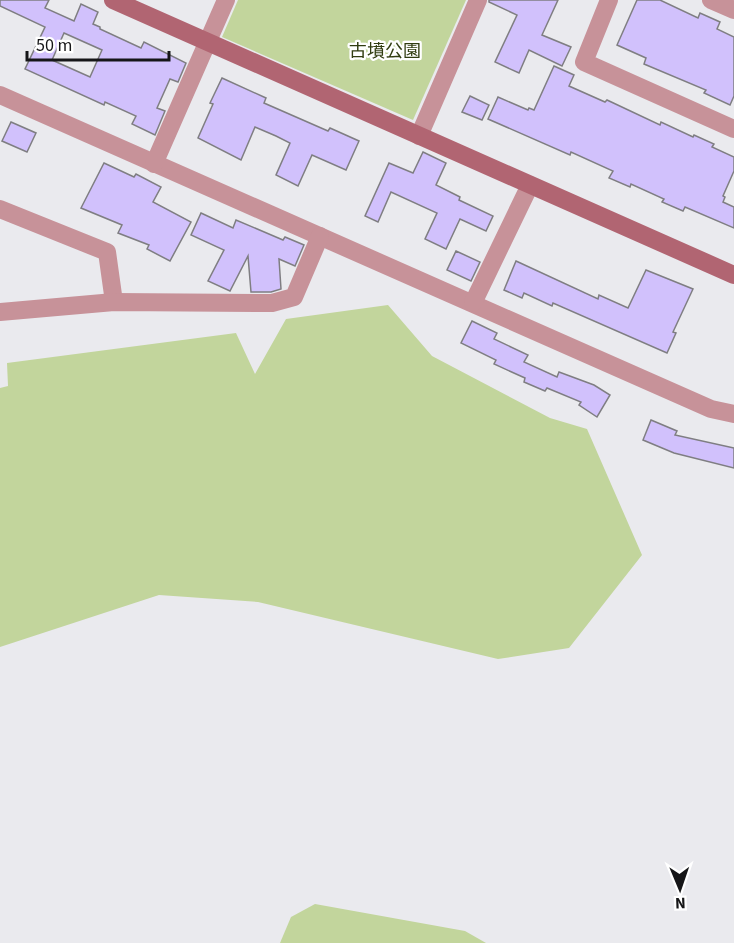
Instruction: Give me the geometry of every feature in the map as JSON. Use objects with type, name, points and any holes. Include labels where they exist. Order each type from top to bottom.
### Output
[{"type":"street","points":[[113,0],[734,275]]},
{"type":"street","points":[[154,164],[226,0]]},
{"type":"street","points":[[419,136],[478,0]]},
{"type":"street","points":[[609,0],[584,62],[734,129]]},
{"type":"street","points":[[711,0],[734,10]]},
{"type":"street","points":[[0,95],[711,409],[734,414]]},
{"type":"street","points":[[473,303],[530,185]]},
{"type":"street","points":[[0,209],[107,252],[114,302]]},
{"type":"street","points":[[0,312],[114,302],[272,303],[294,297],[320,236]]},
{"type":"green space","name":"古墳公園","points":[[238,0],[466,0],[413,120],[222,37]]},
{"type":"green space","points":[[388,305],[432,356],[550,418],[587,429],[642,555],[569,648],[498,659],[258,602],[159,595],[0,647],[0,388],[8,386],[7,363],[236,333],[255,374],[286,319]]},
{"type":"green space","points":[[315,904],[465,931],[486,943],[280,943],[291,917]]},
{"type":"building","points":[[0,0],[49,0],[45,8],[74,21],[81,4],[98,12],[93,24],[100,29],[141,48],[144,42],[186,63],[178,82],[170,79],[157,108],[165,111],[155,135],[132,124],[136,116],[105,102],[104,105],[25,69],[45,27],[0,6]],"holes":[[[64,33],[102,50],[90,77],[52,60]]]},
{"type":"building","points":[[489,0],[558,0],[542,35],[571,47],[562,66],[529,50],[519,73],[495,62],[517,15]]},
{"type":"building","points":[[637,0],[660,0],[698,18],[700,13],[720,22],[717,29],[734,37],[734,96],[730,105],[704,93],[706,90],[644,64],[646,58],[617,45]]},
{"type":"building","points":[[554,66],[574,75],[569,86],[605,102],[607,100],[660,125],[661,122],[693,137],[694,135],[714,144],[712,147],[734,157],[734,171],[723,196],[725,197],[723,202],[734,207],[734,228],[685,207],[683,211],[662,202],[664,199],[631,184],[630,187],[609,178],[613,171],[488,119],[498,97],[528,110],[529,108],[534,110]]},
{"type":"building","points":[[222,78],[266,98],[264,103],[328,131],[330,128],[359,141],[346,170],[312,155],[298,186],[276,175],[290,143],[276,136],[255,127],[241,160],[198,138],[213,104],[210,103]]},
{"type":"building","points":[[470,96],[489,105],[482,120],[462,112]]},
{"type":"building","points":[[11,122],[36,133],[27,152],[2,141]]},
{"type":"building","points":[[423,152],[446,163],[436,185],[460,197],[459,200],[493,216],[486,231],[460,219],[446,249],[425,239],[437,213],[391,192],[378,222],[365,216],[389,163],[413,173]]},
{"type":"building","points":[[104,163],[134,177],[136,174],[161,187],[153,202],[191,222],[170,261],[147,249],[149,245],[118,233],[122,225],[81,208]]},
{"type":"building","points":[[201,213],[233,228],[236,220],[283,240],[285,237],[304,245],[295,266],[279,259],[281,289],[271,292],[251,292],[248,256],[230,291],[208,281],[224,250],[191,235]]},
{"type":"building","points":[[456,251],[480,262],[471,281],[447,270]]},
{"type":"building","points":[[516,261],[598,299],[599,295],[628,308],[646,270],[693,289],[673,332],[676,333],[667,353],[553,303],[552,306],[524,293],[522,298],[504,290]]},
{"type":"building","points":[[472,321],[497,333],[494,339],[528,355],[524,362],[557,377],[559,372],[594,385],[610,395],[597,417],[579,405],[581,402],[547,388],[545,391],[524,382],[525,378],[494,364],[496,360],[461,343]]},
{"type":"building","points":[[651,420],[677,431],[675,435],[734,448],[734,468],[674,453],[643,440]]}]
